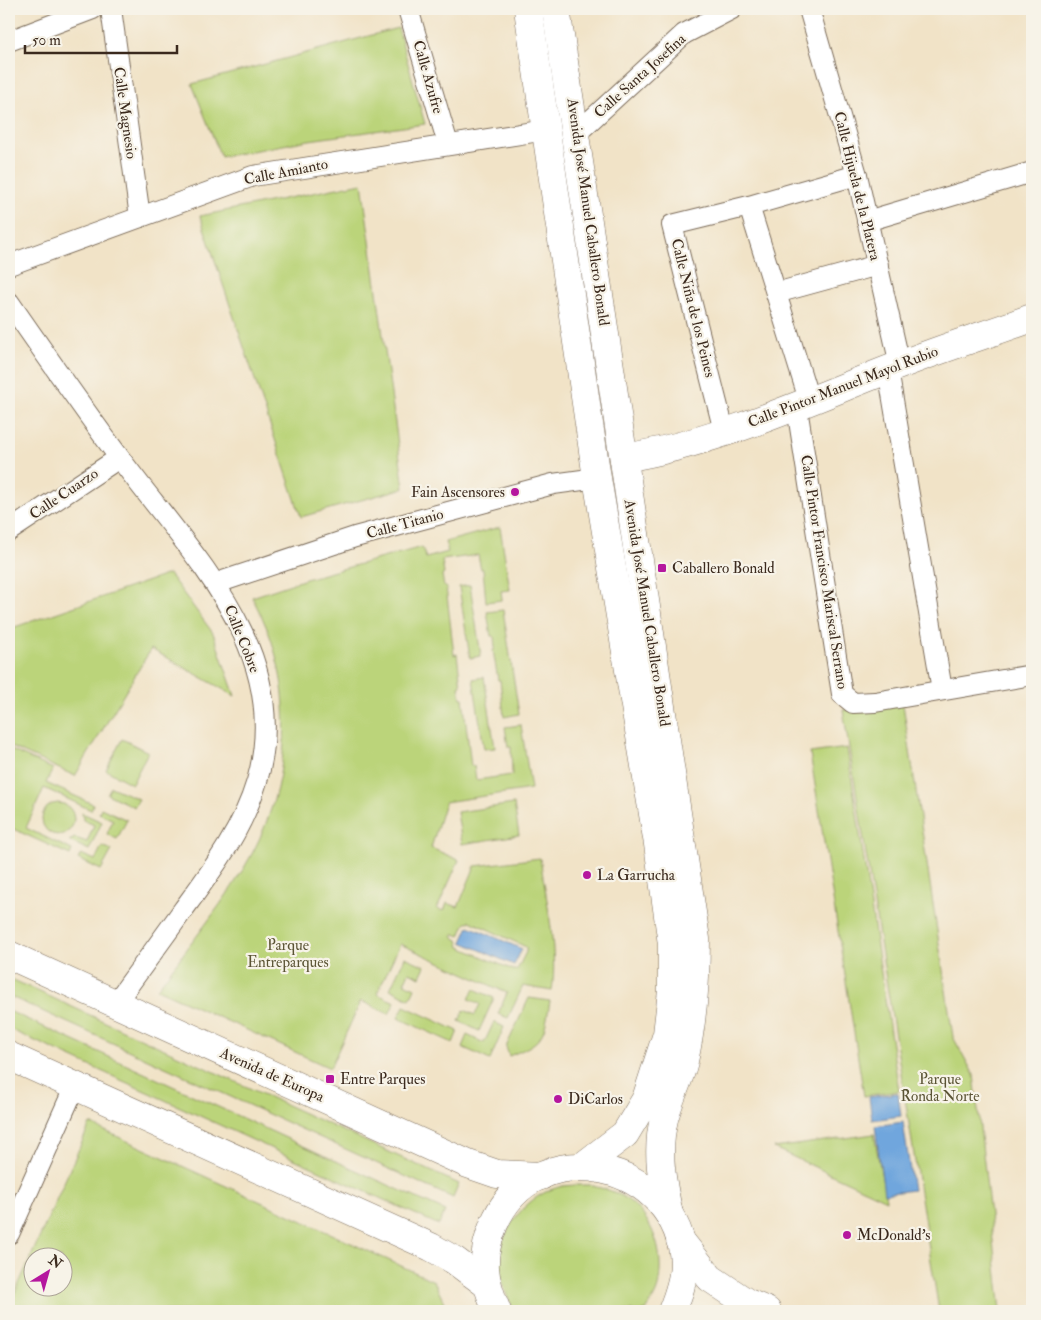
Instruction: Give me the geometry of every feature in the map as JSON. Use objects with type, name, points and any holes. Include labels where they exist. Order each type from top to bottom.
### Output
[{"type":"main road","name":"Avenida José Manuel Caballero Bonald","points":[[528,9],[597,478],[658,844],[672,944],[672,991],[667,1034],[646,1099],[625,1134],[583,1166]]},
{"type":"main road","name":"Avenida José Manuel Caballero Bonald","points":[[556,9],[577,132],[696,939],[695,988],[689,1038],[676,1087],[664,1120],[660,1174],[669,1214]]},
{"type":"main road","name":"Calle Pintor Manuel Mayol Rubio","points":[[624,458],[654,453],[804,405],[894,367],[1032,318]]},
{"type":"main road","name":"Avenida de Europa","points":[[9,955],[468,1164],[497,1174],[541,1176]]},
{"type":"main road","points":[[9,1056],[431,1247],[454,1260],[485,1283]]},
{"type":"main road","name":"Avenida de Europa","points":[[497,1311],[485,1283],[485,1257],[489,1236],[497,1218],[509,1201],[523,1187],[541,1176],[561,1169],[583,1166],[608,1169],[632,1178],[653,1194],[669,1214],[680,1240],[684,1264],[681,1289],[672,1311]]},
{"type":"main road","points":[[680,1240],[710,1278],[746,1302],[767,1311]]},
{"type":"street","points":[[9,41],[93,9]]},
{"type":"street","name":"Calle Magnesio","points":[[111,9],[140,217]]},
{"type":"street","name":"Calle Azufre","points":[[408,9],[448,144]]},
{"type":"street","name":"Calle Santa Josefina","points":[[577,132],[684,34],[732,9]]},
{"type":"street","name":"Calle Hijuela de la Platera","points":[[809,9],[857,175],[868,221],[878,265],[894,367]]},
{"type":"street","name":"Calle Amianto","points":[[9,265],[253,176],[546,130]]},
{"type":"street","points":[[868,221],[1032,172]]},
{"type":"street","name":"Calle Niña de los Peines","points":[[724,431],[672,225],[749,206],[857,175]]},
{"type":"street","name":"Calle Pintor Francisco Mariscal Serrano","points":[[749,206],[776,293],[804,405],[842,694],[853,703],[1032,675]]},
{"type":"street","points":[[776,293],[878,265]]},
{"type":"street","name":"Calle Cobre","points":[[9,302],[119,458],[216,583],[236,618],[250,650],[262,690],[264,732],[257,781],[229,847],[116,1004]]},
{"type":"street","points":[[894,367],[942,690]]},
{"type":"street","name":"Calle Cuarzo","points":[[9,531],[119,458]]},
{"type":"street","name":"Calle Titanio","points":[[216,583],[355,537],[553,484],[597,478]]},
{"type":"street","points":[[9,1234],[75,1086]]},
{"type":"green space","points":[[398,28],[425,124],[309,140],[221,157],[192,84]]},
{"type":"green space","points":[[362,183],[404,488],[301,517],[200,216]]},
{"type":"green space","name":"Parque Entreparques","points":[[500,527],[510,590],[501,591],[502,600],[486,602],[483,569],[481,569],[478,555],[442,560],[444,574],[442,575],[444,587],[446,587],[454,655],[457,654],[461,686],[459,686],[461,698],[463,698],[471,766],[474,766],[476,780],[512,775],[511,747],[508,747],[505,727],[521,725],[531,789],[445,802],[431,848],[459,860],[437,909],[444,911],[447,903],[458,907],[475,866],[540,858],[554,959],[552,991],[523,986],[508,1018],[498,1014],[507,993],[400,944],[377,994],[395,1002],[389,1014],[361,1001],[330,1068],[157,989],[220,905],[243,870],[264,827],[280,775],[285,722],[279,668],[272,642],[252,597],[306,579],[422,547],[426,558],[448,552],[445,542]],"holes":[[[470,921],[526,947],[526,952],[517,970],[513,970],[460,947],[458,940],[453,937],[455,934],[460,936],[465,924]]]},
{"type":"green space","points":[[169,574],[213,633],[235,696],[151,649],[75,776],[9,746],[9,629]]},
{"type":"green space","points":[[470,585],[481,656],[470,658],[459,587]]},
{"type":"green space","points":[[503,610],[519,714],[504,717],[500,680],[498,680],[493,650],[495,649],[494,636],[491,636],[487,612]]},
{"type":"green space","points":[[484,677],[495,748],[484,749],[473,679]]},
{"type":"green space","name":"Parque Ronda Norte","points":[[903,704],[953,1037],[974,1075],[1001,1311],[939,1311],[843,710]]},
{"type":"green space","points":[[122,739],[148,752],[132,784],[106,770]]},
{"type":"green space","points":[[847,748],[899,1091],[864,1096],[810,753]]},
{"type":"green space","points":[[9,749],[53,769],[46,783],[93,804],[91,810],[44,788],[26,828],[72,850],[70,855],[9,827]]},
{"type":"green space","points":[[111,787],[139,799],[134,807],[107,794]]},
{"type":"green space","points":[[58,803],[64,804],[69,808],[73,813],[73,825],[69,830],[64,834],[58,835],[52,834],[47,830],[43,825],[42,819],[43,813],[47,808],[52,804]]},
{"type":"green space","points":[[514,804],[519,835],[462,844],[457,812]]},
{"type":"green space","points":[[101,808],[127,820],[117,839],[107,834],[113,820],[99,813]]},
{"type":"green space","points":[[82,813],[102,822],[89,850],[69,841],[75,838],[87,842],[94,825],[83,820]]},
{"type":"green space","points":[[102,846],[112,850],[101,870],[78,859],[81,854],[95,860]]},
{"type":"green space","points":[[405,957],[425,966],[420,977],[409,972],[404,983],[415,988],[410,999],[390,989]]},
{"type":"green space","points":[[9,978],[459,1184],[453,1198],[9,996]]},
{"type":"green space","points":[[474,989],[494,998],[479,1031],[459,1021],[464,1010],[475,1015],[480,1004],[469,999]]},
{"type":"green space","points":[[529,998],[550,1001],[544,1031],[536,1042],[529,1047],[509,1056],[506,1047]]},
{"type":"green space","points":[[404,1006],[458,1031],[453,1043],[398,1018]]},
{"type":"green space","points":[[9,1011],[445,1211],[439,1225],[9,1029]]},
{"type":"green space","points":[[494,1022],[504,1027],[490,1060],[462,1047],[467,1035],[484,1043]]},
{"type":"green space","points":[[90,1124],[434,1281],[448,1311],[9,1311],[9,1306],[22,1277],[22,1298],[72,1298],[72,1248],[35,1248]]},
{"type":"green space","points":[[874,1134],[886,1200],[774,1148]]},
{"type":"green space","points":[[590,1185],[613,1192],[628,1200],[647,1220],[653,1232],[660,1259],[660,1273],[657,1290],[646,1311],[514,1311],[502,1282],[499,1264],[500,1251],[510,1226],[518,1214],[538,1196],[563,1186]]},
{"type":"water","points":[[469,926],[522,949],[514,965],[462,942]]},
{"type":"water","points":[[898,1093],[901,1116],[872,1120],[869,1097]]},
{"type":"water","points":[[903,1122],[913,1190],[884,1194],[875,1126]]},
{"type":"place","name":"Fain Ascensores","points":[[515,492]]},
{"type":"place","name":"Caballero Bonald","points":[[662,568]]},
{"type":"place","name":"La Garrucha","points":[[587,875]]},
{"type":"place","name":"Entre Parques","points":[[330,1079]]},
{"type":"place","name":"DiCarlos","points":[[558,1099]]},
{"type":"place","name":"McDonald's","points":[[847,1235]]}]
